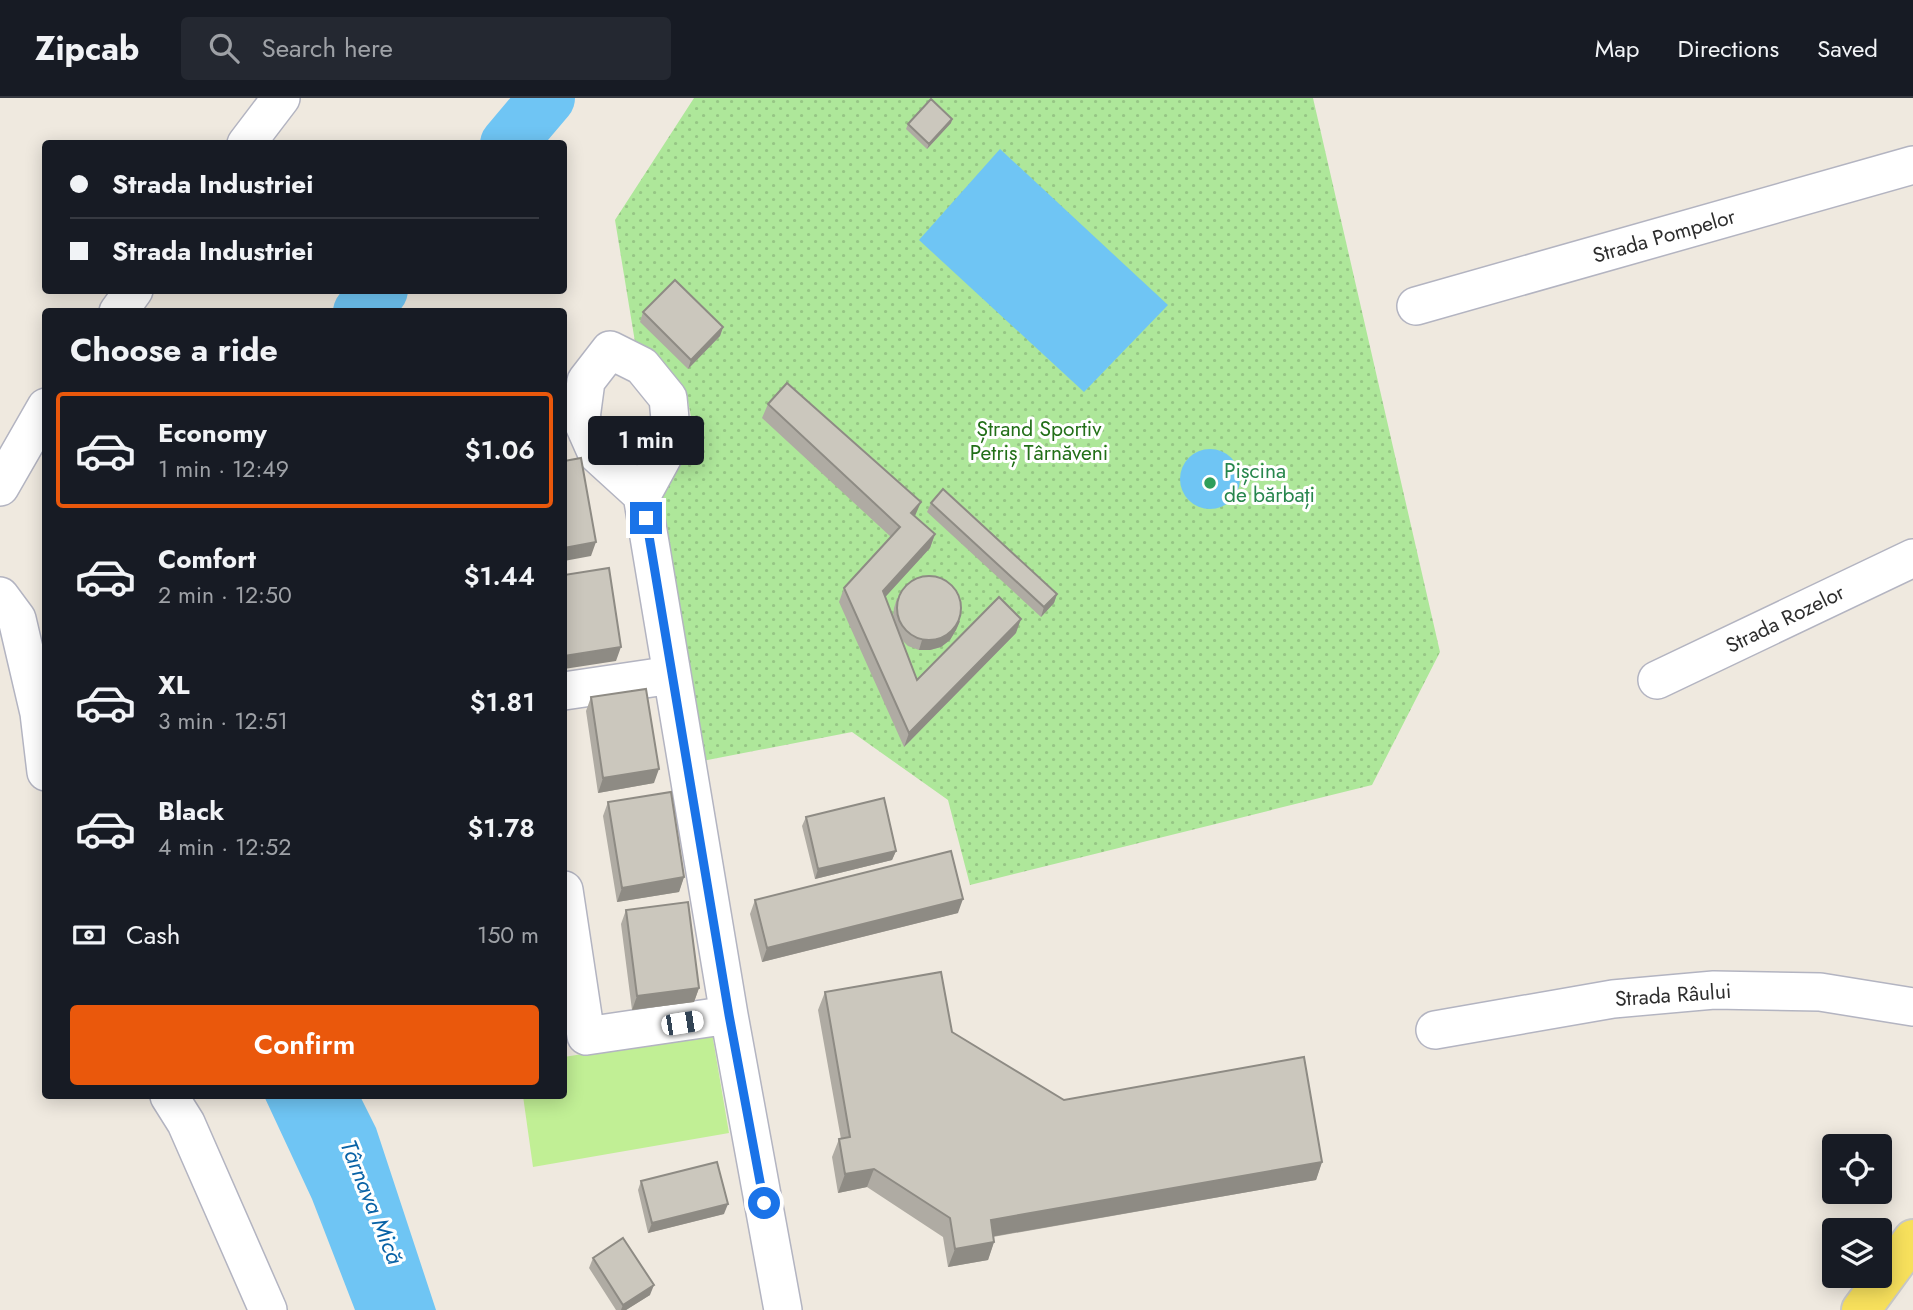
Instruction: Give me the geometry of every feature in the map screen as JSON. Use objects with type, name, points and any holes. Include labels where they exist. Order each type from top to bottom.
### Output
[{"type":"main road","points":[[1861,1310],[1913,1238]]},
{"type":"street","points":[[249,140],[281,98]]},
{"type":"street","name":"Strada Pompelor","points":[[1416,306],[1913,165]]},
{"type":"street","points":[[0,487],[42,414]]},
{"type":"street","points":[[642,495],[729,1015],[783,1310]]},
{"type":"street","name":"Strada Rozelor","points":[[1657,680],[1913,558]]},
{"type":"street","points":[[0,596],[17,619],[39,713],[42,738]]},
{"type":"street","points":[[567,691],[672,675]]},
{"type":"street","points":[[567,910],[586,1036],[729,1015]]},
{"type":"street","name":"Strada Râului","points":[[1435,1030],[1613,999],[1714,990],[1820,992],[1913,1007]]},
{"type":"street","points":[[171,1099],[186,1123],[268,1310]]},
{"type":"green space","name":"Ștrand Sportiv Petriș Târnăveni","points":[[694,98],[1313,98],[1440,652],[1372,785],[970,885],[948,800],[852,732],[687,764],[646,518],[695,439],[688,401],[635,342],[615,220]]},
{"type":"green space","points":[[712,1033],[729,1133],[533,1167],[523,1099],[567,1099],[567,1057]]},
{"type":"water","points":[[1000,149],[1168,305],[1084,392],[919,240]]},
{"type":"water","name":"Pișcina de bărbați","points":[[1210,449],[1227,454],[1235,462],[1240,479],[1235,496],[1227,504],[1210,509],[1193,504],[1185,496],[1180,479],[1185,462],[1193,454]]},
{"type":"water","points":[[265,1099],[362,1099],[376,1128],[436,1310],[355,1310],[312,1199]]},
{"type":"building","points":[[931,99],[952,119],[929,144],[908,124]]},
{"type":"building","points":[[675,280],[723,327],[691,360],[643,312]]},
{"type":"building","points":[[787,383],[921,502],[911,513],[935,534],[883,591],[917,680],[999,597],[1021,619],[909,733],[844,588],[900,527],[768,404]]},
{"type":"building","points":[[581,458],[596,542],[567,547],[567,460]]},
{"type":"building","points":[[943,489],[1057,594],[1044,607],[931,503]]},
{"type":"building","points":[[609,568],[621,647],[567,656],[567,575]]},
{"type":"building","points":[[923,576],[935,576],[952,585],[959,596],[959,620],[952,631],[935,640],[923,640],[911,635],[902,626],[897,614],[897,602],[902,590],[911,581]]},
{"type":"building","points":[[646,689],[659,769],[603,778],[591,697]]},
{"type":"building","points":[[671,792],[684,877],[622,888],[608,802]]},
{"type":"building","points":[[884,798],[896,851],[818,869],[806,817]]},
{"type":"building","points":[[951,851],[963,899],[767,948],[755,900]]},
{"type":"building","points":[[688,902],[699,988],[637,996],[626,910]]},
{"type":"building","points":[[941,972],[952,1032],[1064,1100],[1304,1057],[1322,1162],[991,1220],[994,1242],[955,1249],[950,1218],[874,1169],[845,1174],[839,1139],[850,1137],[825,992]]},
{"type":"building","points":[[717,1162],[728,1204],[652,1223],[641,1181]]},
{"type":"building","points":[[623,1238],[654,1285],[623,1305],[593,1258]]},
{"type":"waterway","name":"Târnava Mică","points":[[511,140],[547,98]]},
{"type":"waterway","name":"Târnava Mică","points":[[364,308],[377,294]]},
{"type":"place","name":"Pișcina de bărbați","points":[[1210,483]]},
{"type":"route","points":[[646,518],[729,1015],[764,1203]]}]
